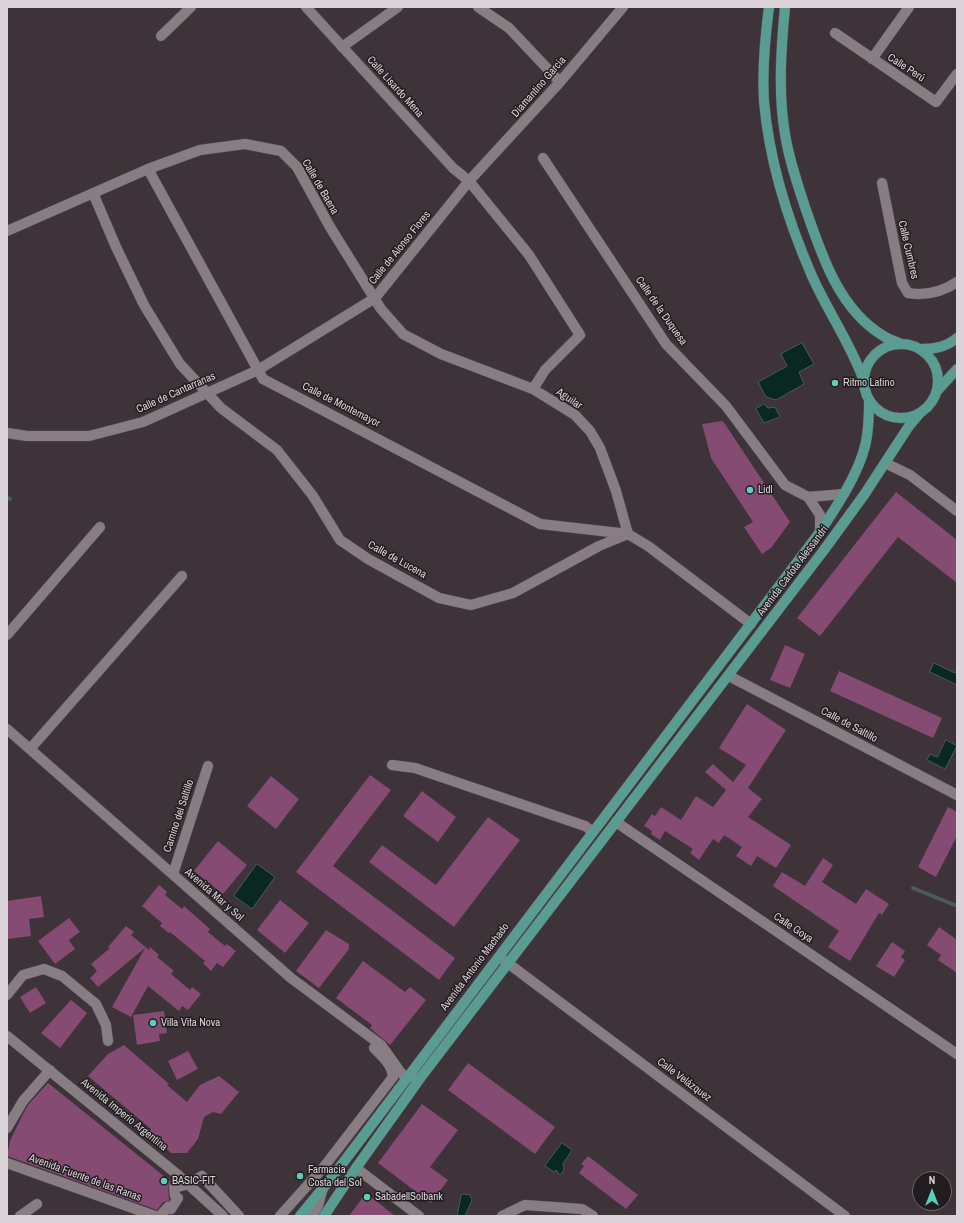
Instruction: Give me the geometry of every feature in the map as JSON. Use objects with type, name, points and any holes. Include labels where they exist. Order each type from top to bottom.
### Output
[{"type":"main road","points":[[769,7],[764,43],[764,100],[769,137],[776,170],[792,228],[812,277],[858,362],[869,400],[877,409],[886,415],[897,418],[909,417],[920,413],[930,404],[937,391],[955,374]]},
{"type":"main road","points":[[785,7],[782,50],[782,101],[785,134],[791,165],[829,270],[845,298],[870,326],[882,335],[901,344]]},
{"type":"main road","points":[[921,349],[949,345],[957,338]]},
{"type":"main road","points":[[864,381],[866,370],[875,355],[889,345],[911,345],[921,349],[930,357],[936,368],[938,379],[937,391]]},
{"type":"main road","name":"Avenida Carlota Alessandri","points":[[668,732],[820,532],[844,494],[865,447],[869,421],[869,400]]},
{"type":"main road","name":"Avenida Carlota Alessandri","points":[[616,822],[729,676],[828,544],[909,426],[920,413]]},
{"type":"main road","name":"Avenida Antonio Machado","points":[[300,1216],[668,732]]},
{"type":"main road","points":[[324,1216],[356,1168],[421,1077],[509,964],[616,822]]},
{"type":"street","points":[[161,36],[192,7]]},
{"type":"street","name":"Calle Lisardo Mena","points":[[306,7],[453,168],[469,181]]},
{"type":"street","points":[[342,47],[398,7]]},
{"type":"street","points":[[478,7],[509,28],[560,82]]},
{"type":"street","name":"Diamantino Garcia","points":[[469,181],[560,82],[623,7]]},
{"type":"street","points":[[872,59],[909,7]]},
{"type":"street","name":"Calle Perú","points":[[835,33],[936,102],[957,74]]},
{"type":"street","name":"Calle de Baena","points":[[7,231],[148,169],[200,150],[245,144],[281,152],[297,167],[330,227],[381,309],[403,334],[441,354],[533,389]]},
{"type":"street","name":"Calle de la Duquesa","points":[[543,158],[666,344],[726,406],[785,485],[808,497]]},
{"type":"street","name":"Calle de Montemayor","points":[[148,169],[264,379],[540,524],[601,529],[628,534]]},
{"type":"street","points":[[469,181],[529,255],[580,335],[545,370],[533,389]]},
{"type":"street","name":"Calle de Alonso Flores","points":[[258,370],[375,298],[469,181]]},
{"type":"street","name":"Calle Cumbres","points":[[882,183],[902,283],[908,293],[920,295],[945,290],[957,282]]},
{"type":"street","points":[[93,193],[116,247],[148,312],[180,364],[206,392]]},
{"type":"street","name":"Calle de Cantarranas","points":[[7,433],[27,436],[89,436],[143,422],[206,392],[258,370]]},
{"type":"street","name":"Aguilar","points":[[533,389],[575,416],[590,431],[600,448],[611,476],[628,534]]},
{"type":"street","name":"Calle de Lucena","points":[[206,392],[221,408],[277,450],[314,496],[340,540],[368,559],[439,598],[471,605],[513,593],[599,546],[628,534]]},
{"type":"street","points":[[885,463],[910,475],[957,511]]},
{"type":"street","points":[[820,532],[820,515],[808,497],[844,494]]},
{"type":"street","points":[[7,635],[100,527]]},
{"type":"street","points":[[628,534],[648,546],[751,624]]},
{"type":"street","points":[[30,749],[182,576]]},
{"type":"street","name":"Calle de Saltillo","points":[[729,676],[956,791]]},
{"type":"street","name":"Avenida Mar y Sol","points":[[7,729],[292,978],[381,1045],[401,1073],[406,1077]]},
{"type":"street","points":[[392,765],[415,768],[585,826],[592,831]]},
{"type":"street","name":"Camino del Saltillo","points":[[173,874],[208,766]]},
{"type":"street","name":"Calle Goya","points":[[616,822],[957,1054]]},
{"type":"street","name":"Calle Velázquez","points":[[498,956],[845,1216]]},
{"type":"street","points":[[7,995],[23,975],[44,969],[62,976],[96,1004],[106,1025],[108,1041]]},
{"type":"street","name":"Avenida Imperio Argentina","points":[[7,1036],[189,1184],[223,1216]]},
{"type":"street","points":[[280,1216],[323,1168],[393,1077],[393,1072],[384,1058],[374,1048]]},
{"type":"street","points":[[7,1128],[23,1101],[50,1070]]},
{"type":"street","points":[[406,1077],[421,1077]]},
{"type":"street","name":"Avenida Fuente de las Ranas","points":[[7,1163],[155,1216]]},
{"type":"street","points":[[356,1168],[419,1216]]},
{"type":"street","points":[[160,1216],[168,1207],[171,1209],[178,1198],[175,1196],[174,1188],[189,1184],[202,1176],[239,1216]]},
{"type":"street","points":[[312,1216],[318,1206],[324,1186]]},
{"type":"street","points":[[20,1216],[36,1204]]},
{"type":"street","points":[[502,1216],[525,1205],[582,1209],[593,1216]]},
{"type":"shaded area","points":[[802,343],[814,364],[799,372],[804,384],[776,400],[766,397],[758,382],[787,366],[781,354]]},
{"type":"shaded area","points":[[764,404],[768,408],[775,407],[780,417],[764,423],[756,409]]},
{"type":"shaded area","points":[[934,663],[955,673],[957,670],[957,685],[930,672]]},
{"type":"shaded area","points":[[946,740],[957,746],[945,769],[927,760],[930,754],[937,757]]},
{"type":"shaded area","points":[[257,864],[275,877],[252,909],[234,896]]},
{"type":"shaded area","points":[[562,1143],[572,1150],[563,1164],[564,1170],[560,1175],[556,1170],[554,1172],[545,1166]]},
{"type":"shaded area","points":[[463,1194],[470,1195],[472,1200],[465,1216],[457,1216],[461,1196]]},
{"type":"building","name":"Lidl","points":[[723,421],[790,522],[771,548],[762,554],[744,527],[753,522],[711,458],[702,424]]},
{"type":"building","points":[[896,492],[957,540],[957,583],[898,537],[820,636],[797,618]]},
{"type":"building","points":[[785,645],[805,654],[790,688],[770,680]]},
{"type":"building","points":[[839,671],[942,718],[933,738],[830,691]]},
{"type":"building","points":[[747,704],[786,730],[748,788],[762,799],[748,817],[791,845],[776,868],[757,856],[751,866],[736,856],[742,847],[724,835],[719,843],[713,839],[699,860],[690,853],[693,849],[665,831],[660,840],[651,834],[652,831],[644,826],[652,814],[655,816],[661,807],[681,820],[696,796],[713,807],[726,790],[705,772],[713,764],[733,782],[746,765],[719,748]]},
{"type":"building","points":[[370,775],[391,790],[333,866],[455,958],[439,980],[296,872]]},
{"type":"building","points":[[271,776],[299,799],[276,829],[247,806]]},
{"type":"building","points":[[422,791],[456,817],[438,842],[403,816]]},
{"type":"building","points":[[948,807],[957,812],[957,836],[936,877],[918,867]]},
{"type":"building","points":[[488,817],[520,840],[454,927],[369,862],[382,845],[436,885]]},
{"type":"building","points":[[218,841],[247,865],[223,894],[194,871]]},
{"type":"building","points":[[823,858],[833,865],[822,882],[856,904],[866,889],[889,904],[882,915],[879,913],[850,961],[828,947],[839,931],[773,886],[782,872],[805,886]]},
{"type":"building","points":[[159,885],[167,892],[165,895],[182,909],[184,906],[210,929],[208,932],[225,946],[227,944],[236,951],[223,967],[217,963],[211,971],[203,963],[205,961],[170,932],[169,933],[160,926],[162,923],[142,906]]},
{"type":"building","points":[[41,896],[44,917],[29,919],[31,936],[7,939],[7,901]]},
{"type":"building","points":[[280,900],[309,923],[285,953],[257,930]]},
{"type":"building","points":[[69,918],[80,932],[69,940],[75,949],[55,964],[38,941]]},
{"type":"building","points":[[126,926],[134,932],[131,935],[149,950],[150,947],[159,955],[157,957],[174,971],[171,974],[190,990],[192,987],[201,994],[188,1010],[182,1006],[179,1011],[148,986],[131,1017],[112,1007],[145,948],[98,987],[90,978],[97,971],[91,964],[110,948],[108,947]]},
{"type":"building","points":[[939,927],[957,940],[957,973],[938,960],[941,955],[927,945]]},
{"type":"building","points":[[326,930],[349,944],[349,949],[319,988],[296,971]]},
{"type":"building","points":[[892,942],[905,951],[901,957],[905,960],[894,977],[876,966]]},
{"type":"building","points":[[363,961],[405,992],[410,987],[426,1000],[390,1045],[370,1028],[372,1025],[336,998]]},
{"type":"building","points":[[36,987],[46,1003],[30,1013],[20,997]]},
{"type":"building","points":[[71,1000],[87,1013],[60,1048],[41,1033]]},
{"type":"building","name":"Villa Vita Nova","points":[[164,1011],[167,1033],[159,1034],[160,1041],[137,1045],[133,1015]]},
{"type":"building","points":[[124,1045],[169,1084],[167,1085],[187,1102],[200,1085],[219,1076],[239,1092],[221,1114],[213,1112],[204,1117],[198,1139],[187,1153],[171,1153],[149,1132],[151,1129],[88,1076],[108,1054]]},
{"type":"building","points":[[188,1051],[198,1069],[177,1080],[168,1061]]},
{"type":"building","points":[[468,1063],[555,1127],[535,1154],[448,1090]]},
{"type":"building","points":[[48,1083],[170,1181],[171,1182],[168,1188],[169,1201],[163,1202],[157,1210],[7,1156],[10,1141],[28,1105]]},
{"type":"building","points":[[422,1104],[458,1130],[430,1167],[448,1180],[431,1203],[378,1163]]},
{"type":"building","points":[[588,1156],[638,1195],[626,1209],[579,1173],[584,1166],[581,1164]]},
{"type":"building","points":[[366,1193],[395,1216],[349,1216]]},
{"type":"waterway","points":[[913,888],[957,906]]},
{"type":"place","name":"Ritmo Latino","points":[[835,383]]},
{"type":"place","name":"Lidl","points":[[750,490]]},
{"type":"place","name":"Villa Vita Nova","points":[[153,1023]]},
{"type":"place","name":"Farmacia Costa del Sol","points":[[300,1176]]},
{"type":"place","name":"BASIC-FIT","points":[[164,1181]]},
{"type":"place","name":"SabadellSolbank","points":[[367,1197]]}]
